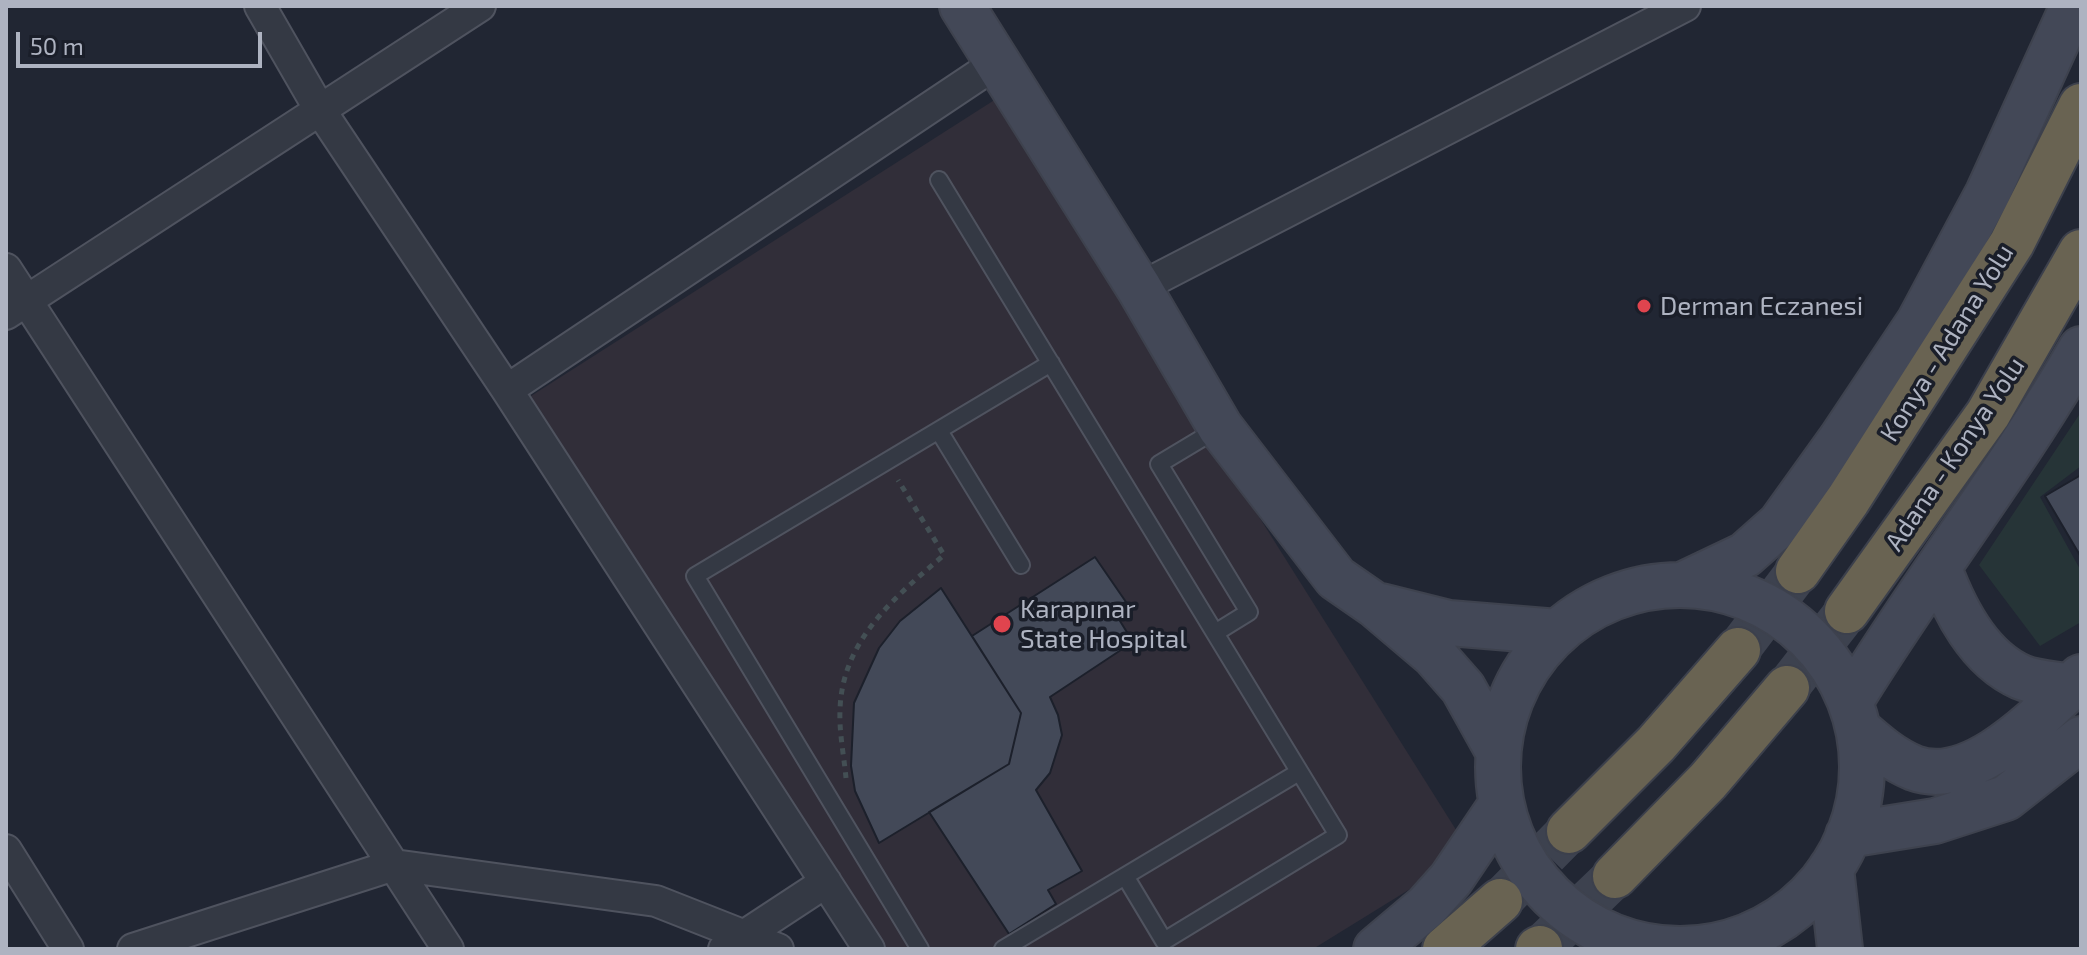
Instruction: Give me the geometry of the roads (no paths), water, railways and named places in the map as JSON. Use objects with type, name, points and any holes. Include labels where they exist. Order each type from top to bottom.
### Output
[{"type":"highway","name":"Konya - Adana Yolu","points":[[1798,571],[1848,500],[2012,243],[2081,106]]},
{"type":"highway","name":"Adana - Konya Yolu","points":[[1847,611],[1988,414],[2081,252]]},
{"type":"highway","points":[[1569,831],[1656,744],[1738,650]]},
{"type":"highway","points":[[1615,876],[1708,781],[1787,688]]},
{"type":"highway","points":[[1445,949],[1500,901]]},
{"type":"main road","points":[[962,6],[1139,288],[1220,427],[1326,566],[1434,655],[1463,688],[1498,751]]},
{"type":"main road","points":[[2073,6],[1988,193],[1919,322],[1841,439],[1780,524],[1745,555],[1682,585],[1629,593],[1591,609],[1558,632],[1539,652],[1511,699],[1498,751],[1501,805],[1521,856],[1554,899],[1598,930],[1648,948],[1715,947],[1757,932],[1780,919],[1802,901],[1840,852],[2006,798],[2081,739]]},
{"type":"main road","points":[[1840,949],[1840,852],[1862,783],[1854,716],[1897,625],[1939,568],[2081,349]]},
{"type":"main road","points":[[1939,568],[1949,594],[1990,656],[2021,677],[2076,682]]},
{"type":"main road","points":[[1682,585],[1736,594],[1785,618],[1824,655],[1854,716],[1888,754],[1916,769],[1952,773],[1992,753],[2028,726],[2076,682]]},
{"type":"main road","points":[[1375,605],[1404,609],[1449,623],[1558,632]]},
{"type":"main road","points":[[1376,949],[1427,906],[1451,879],[1501,805]]},
{"type":"street","points":[[260,6],[320,110],[507,390],[869,949]]},
{"type":"street","points":[[16,307],[480,6]]},
{"type":"street","points":[[1139,288],[1685,6]]},
{"type":"street","points":[[507,390],[998,62]]},
{"type":"street","points":[[6,269],[16,307],[448,949]]},
{"type":"street","points":[[6,850],[68,949]]},
{"type":"street","points":[[133,949],[394,865],[656,901],[736,942],[778,949]]},
{"type":"street","points":[[736,942],[826,882]]},
{"type":"lane","points":[[939,180],[1338,835],[1157,945],[1125,876]]},
{"type":"lane","points":[[920,949],[695,576],[1051,363]]},
{"type":"lane","points":[[1215,633],[1249,612],[1159,464],[1220,427]]},
{"type":"lane","points":[[939,431],[1021,565]]},
{"type":"lane","points":[[1003,949],[1299,772]]},
{"type":"tunnel","points":[[1738,650],[1798,571]]},
{"type":"tunnel","points":[[1787,688],[1847,611]]},
{"type":"tunnel","points":[[1500,901],[1569,831]]},
{"type":"tunnel","points":[[1540,948],[1615,876]]},
{"type":"place","name":"Derman Eczanesi","points":[[1644,306]]},
{"type":"place","name":"Karapınar State Hospital","points":[[1002,624]]}]
